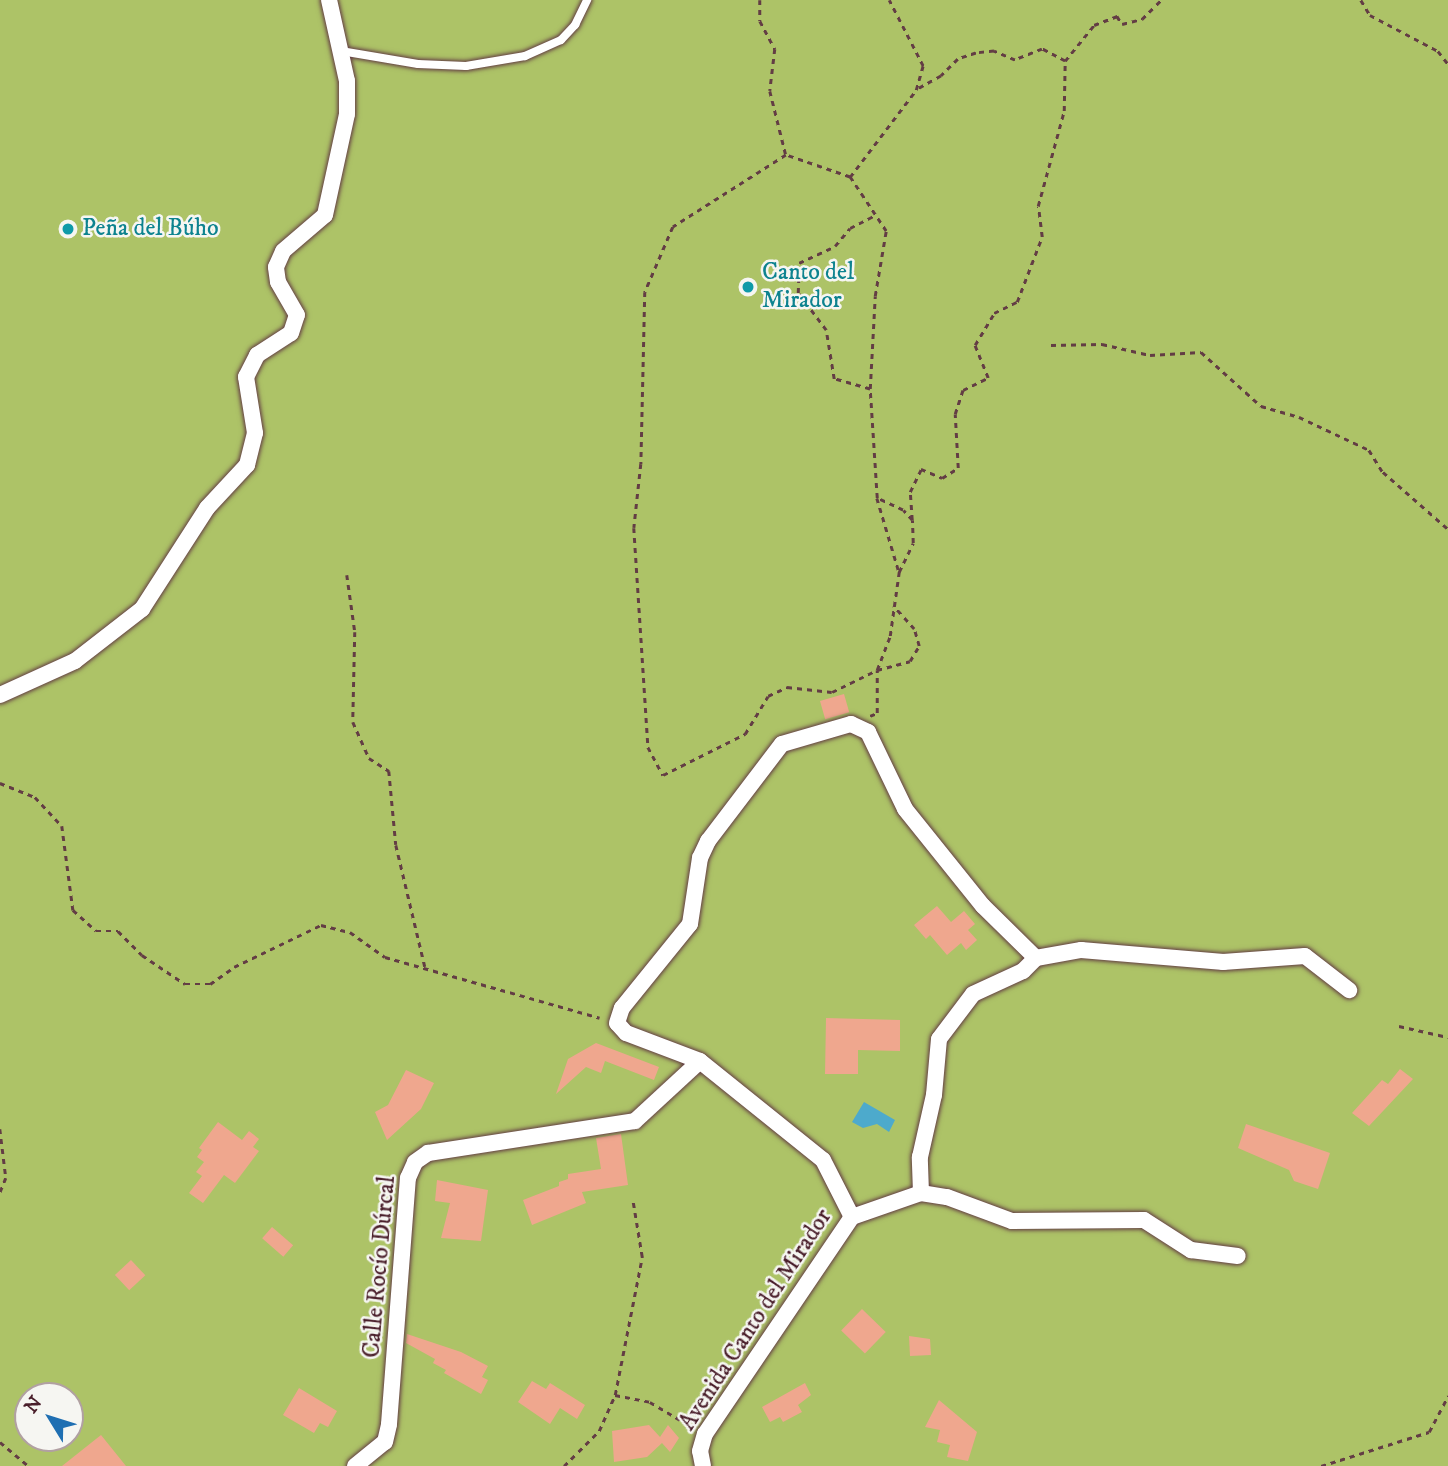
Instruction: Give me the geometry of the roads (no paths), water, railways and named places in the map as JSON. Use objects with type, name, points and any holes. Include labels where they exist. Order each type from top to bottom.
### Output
[{"type":"street","points":[[2,690],[75,661],[142,608],[207,508],[247,465],[255,433],[246,377],[257,355],[291,333],[297,315],[278,282],[276,267],[283,251],[325,215],[347,114],[341,51],[329,0]]},
{"type":"street","name":"Avenida Canto del Mirador","points":[[703,1466],[699,1451],[705,1434],[852,1217],[823,1160],[700,1061],[626,1033],[617,1023],[622,1008],[690,924],[700,858],[708,841],[782,744],[851,724],[868,732],[905,809],[983,906],[1036,958]]},
{"type":"street","points":[[920,1192],[920,1157],[934,1096],[939,1039],[973,994],[1023,971],[1036,958],[1081,950],[1223,962],[1305,956],[1349,990]]},
{"type":"street","name":"Calle Rocío Dúrcal","points":[[355,1466],[385,1442],[389,1424],[408,1178],[415,1162],[428,1153],[635,1121],[700,1061]]},
{"type":"street","points":[[852,1217],[920,1192],[947,1197],[1012,1221],[1144,1220],[1191,1250],[1238,1256]]},
{"type":"lane","points":[[341,51],[418,64],[466,66],[525,56],[561,40],[575,25],[587,0]]},
{"type":"water","points":[[864,1102],[895,1120],[889,1132],[877,1124],[863,1128],[852,1122]]},
{"type":"place","name":"Peña del Búho","points":[[68,229]]},
{"type":"place","name":"Canto del Mirador","points":[[748,287]]}]
